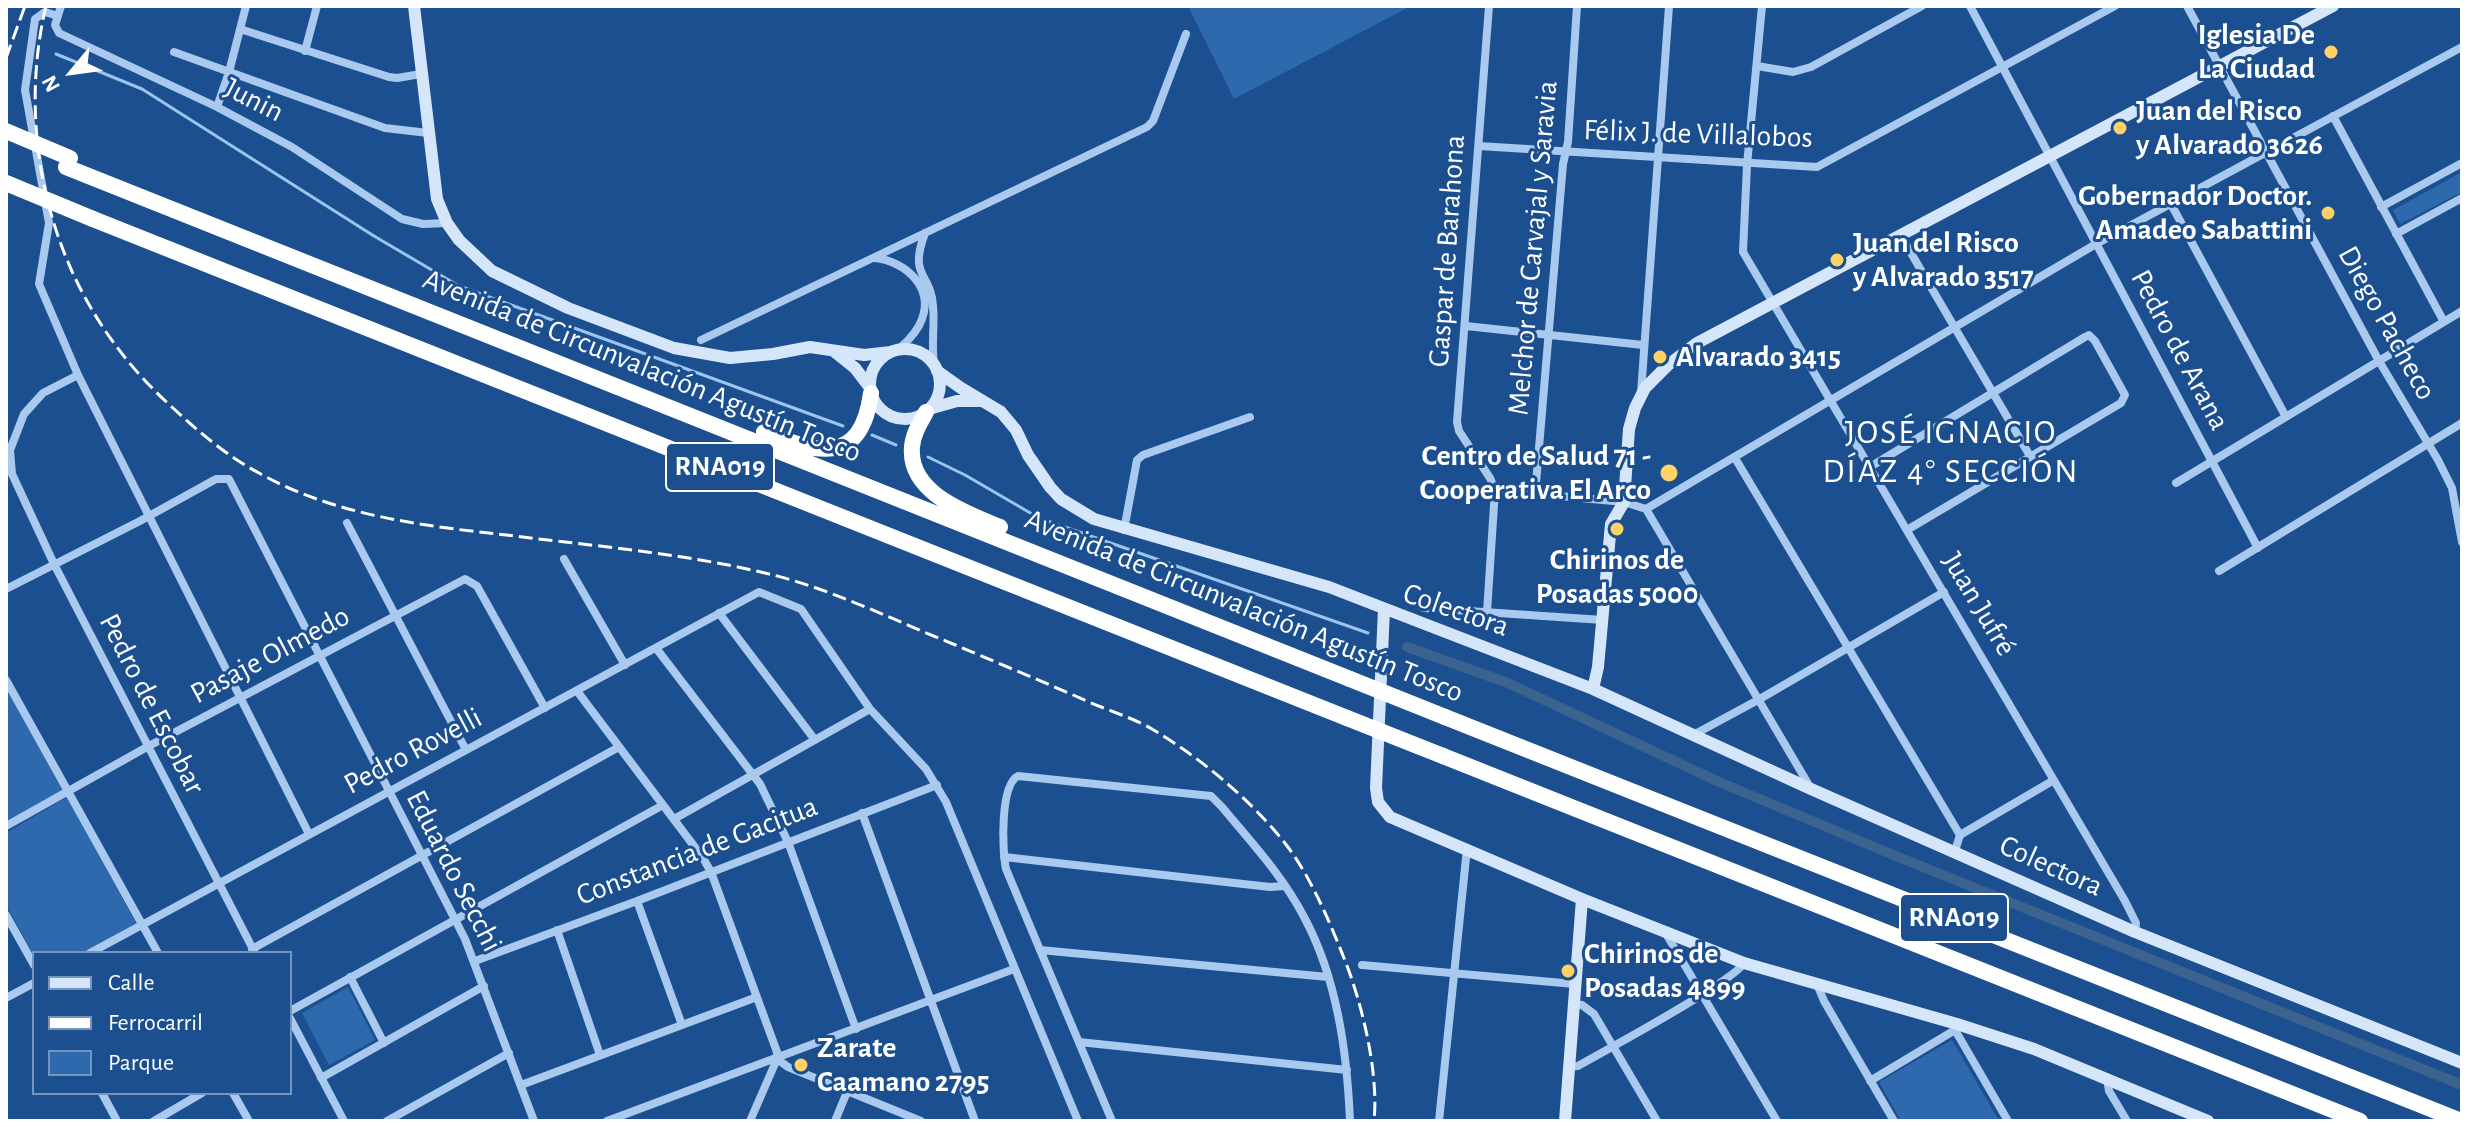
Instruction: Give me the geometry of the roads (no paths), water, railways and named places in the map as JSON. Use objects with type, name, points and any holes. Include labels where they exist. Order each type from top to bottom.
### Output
[{"type":"highway","points":[[6,131],[68,163]]},
{"type":"highway","name":"Avenida de Circunvalación Agustín Tosco","points":[[6,143],[68,163],[400,301],[2461,1121]]},
{"type":"highway","name":"RNA019","points":[[6,183],[91,224],[460,364],[2360,1121]]},
{"type":"highway","points":[[6,195],[91,224]]},
{"type":"highway","points":[[443,317],[517,335],[813,449],[836,447],[854,437],[868,415],[871,391]]},
{"type":"highway","points":[[928,410],[915,433],[912,449],[915,466],[927,487],[957,508],[1060,551],[1115,585]]},
{"type":"main road","points":[[414,6],[435,190],[447,223],[473,256],[507,281],[674,348],[730,358],[810,347],[864,355],[918,352],[961,388],[1009,420],[1040,475],[1061,499],[1094,519],[1329,587],[1384,609]]},
{"type":"main road","points":[[1593,689],[1603,620],[1611,524],[1624,502],[1629,429],[1641,394],[1668,365],[1697,343],[2333,6]]},
{"type":"main road","points":[[832,350],[855,368],[879,407],[893,416],[909,419],[957,401],[984,401]]},
{"type":"main road","points":[[871,391],[874,368],[895,351]]},
{"type":"main road","points":[[928,410],[938,394],[935,367]]},
{"type":"main road","name":"Colectora","points":[[2208,1121],[2034,1049],[1744,963],[1582,899],[1390,817],[1378,802],[1376,788],[1384,609],[1593,689],[2135,932],[2462,1063]]},
{"type":"main road","points":[[1565,1121],[1582,899]]},
{"type":"street","points":[[61,6],[58,16],[45,12],[35,19],[25,90],[49,223],[39,284],[78,375],[309,834]]},
{"type":"street","points":[[217,107],[246,6]]},
{"type":"street","points":[[305,51],[317,6]]},
{"type":"street","name":"Gaspar de Barahona","points":[[1489,6],[1457,422],[1459,431],[1495,490]]},
{"type":"street","name":"Melchor de Carvajal y Saravia","points":[[1535,495],[1577,6]]},
{"type":"street","points":[[1641,394],[1669,6]]},
{"type":"street","name":"Juan Jufré","points":[[1762,6],[1747,165],[1743,252],[2125,901],[2136,923],[2135,932]]},
{"type":"street","points":[[1757,66],[1793,72],[1811,67],[1922,6]]},
{"type":"street","name":"Pedro de Arana","points":[[1970,6],[2258,548]]},
{"type":"street","name":"Félix J. de Villalobos","points":[[1479,146],[1808,169],[1823,165],[2115,6]]},
{"type":"street","name":"Diego Pacheco","points":[[2187,6],[2379,361],[2452,488],[2462,542]]},
{"type":"street","name":"Junin","points":[[58,16],[55,25],[59,33],[217,107],[292,147],[402,219],[423,224],[447,223]]},
{"type":"street","points":[[240,29],[389,77],[421,74]]},
{"type":"street","points":[[701,340],[1147,127],[1153,121],[1186,34]]},
{"type":"street","points":[[1646,509],[2096,244],[2462,47]]},
{"type":"street","points":[[174,52],[385,128],[428,133]]},
{"type":"street","points":[[2333,116],[2444,322]]},
{"type":"street","points":[[2381,207],[2462,163]]},
{"type":"street","points":[[2396,234],[2462,198]]},
{"type":"street","points":[[2171,204],[2286,417]]},
{"type":"street","points":[[926,233],[917,259],[933,306],[931,338],[935,367]]},
{"type":"street","points":[[1901,236],[2030,456]]},
{"type":"street","points":[[875,258],[903,266],[914,277],[922,293],[923,317],[915,333],[895,351]]},
{"type":"street","points":[[2176,483],[2462,311]]},
{"type":"street","points":[[1466,326],[1643,345]]},
{"type":"street","points":[[1870,467],[2085,337],[2089,335],[2095,341],[2125,399],[1907,530]]},
{"type":"street","name":"Pedro de Escobar","points":[[78,375],[43,393],[24,414],[10,450],[12,474],[54,564],[254,951]]},
{"type":"street","points":[[1124,530],[1137,460],[1143,455],[1250,417]]},
{"type":"street","points":[[2219,571],[2462,423]]},
{"type":"street","points":[[1735,458],[1960,835]]},
{"type":"street","name":"Eduardo Secchi","points":[[148,515],[216,479],[229,479],[475,961],[534,1121]]},
{"type":"street","points":[[1487,612],[1495,490],[1624,502],[1646,509],[1811,789]]},
{"type":"street","points":[[6,589],[148,515]]},
{"type":"street","points":[[347,523],[466,750]]},
{"type":"street","points":[[564,559],[625,665]]},
{"type":"street","name":"Pasaje Olmedo","points":[[6,826],[147,747],[465,579],[474,582],[545,708]]},
{"type":"street","name":"Pedro Rovelli","points":[[94,951],[759,592],[801,609],[870,709]]},
{"type":"street","points":[[1695,734],[1944,592]]},
{"type":"street","points":[[1424,608],[1603,620]]},
{"type":"street","points":[[719,613],[815,740]]},
{"type":"street","points":[[656,648],[753,774],[788,842],[856,1029]]},
{"type":"street","points":[[6,680],[157,951]]},
{"type":"street","points":[[577,691],[711,872],[777,1052],[777,1059],[750,1121]]},
{"type":"street","points":[[674,819],[870,709],[926,769],[946,802],[1078,1121]]},
{"type":"street","points":[[254,951],[420,854],[619,747]]},
{"type":"street","points":[[1112,1121],[1012,885],[1004,857],[1010,782],[1021,775],[1211,796],[1285,886],[1313,934],[1328,977],[1343,1042],[1350,1121]]},
{"type":"street","points":[[1955,851],[1960,835],[2054,780]]},
{"type":"street","name":"Constancia de Gacitua","points":[[475,961],[937,785]]},
{"type":"street","points":[[292,1010],[663,805]]},
{"type":"street","points":[[862,813],[975,1121]]},
{"type":"street","points":[[1439,1121],[1467,848]]},
{"type":"street","points":[[1004,857],[1270,887],[1285,886]]},
{"type":"street","points":[[637,901],[682,1025]]},
{"type":"street","points":[[6,915],[32,961]]},
{"type":"street","points":[[557,930],[600,1055]]},
{"type":"street","points":[[1665,931],[1777,1121]]},
{"type":"street","points":[[1040,950],[1328,977]]},
{"type":"street","points":[[1568,1067],[1578,1066],[1702,994],[1736,973],[1744,963]]},
{"type":"street","points":[[1362,965],[1574,984]]},
{"type":"street","points":[[607,1121],[1014,969]]},
{"type":"street","points":[[350,977],[384,1043]]},
{"type":"street","points":[[6,998],[32,984]]},
{"type":"street","points":[[1817,984],[1894,1121]]},
{"type":"street","points":[[321,1078],[484,986]]},
{"type":"street","points":[[521,1085],[757,997]]},
{"type":"street","points":[[1573,1004],[1590,1009],[1657,1121]]},
{"type":"street","points":[[292,1022],[344,1121]]},
{"type":"street","points":[[1870,1081],[1956,1027],[2008,1121]]},
{"type":"street","points":[[1079,1042],[1347,1070]]},
{"type":"street","points":[[387,1121],[509,1053]]},
{"type":"street","points":[[777,1059],[788,1067],[921,1121]]},
{"type":"street","points":[[2107,1079],[2109,1091],[2127,1121]]},
{"type":"street","points":[[835,1121],[847,1092]]},
{"type":"street","points":[[103,1095],[117,1121]]},
{"type":"street","points":[[154,1121],[199,1095]]},
{"type":"street","points":[[234,1095],[249,1121]]},
{"type":"waterway","points":[[56,54],[142,89],[459,286],[843,426]]},
{"type":"waterway","points":[[872,435],[896,445]]},
{"type":"waterway","points":[[928,457],[1039,518],[1368,633]]},
{"type":"waterway","points":[[1407,647],[1508,683],[1717,781],[1891,854],[2462,1085]]},
{"type":"railway","points":[[6,58],[25,6]]},
{"type":"railway","points":[[46,6],[39,41],[35,112],[44,183],[64,251],[97,319],[132,366],[204,435],[259,473],[287,487],[348,509],[411,523],[704,561],[793,580],[862,606],[1152,729],[1204,764],[1252,806],[1290,850],[1308,879],[1344,958],[1363,1017],[1374,1082],[1374,1121]]},
{"type":"place","name":"Iglesia De La Ciudad","points":[[2331,52]]},
{"type":"place","name":"Juan del Risco y Alvarado 3626","points":[[2120,128]]},
{"type":"place","name":"Gobernador Doctor. Amadeo Sabattini","points":[[2328,213]]},
{"type":"place","name":"Juan del Risco y Alvarado 3517","points":[[1837,260]]},
{"type":"place","name":"Alvarado 3415","points":[[1660,357]]},
{"type":"place","name":"Centro de Salud 71 - Cooperativa El Arco","points":[[1669,473]]},
{"type":"place","name":"Chirinos de Posadas 5000","points":[[1617,529]]},
{"type":"place","name":"Chirinos de Posadas 4899","points":[[1568,971]]},
{"type":"place","name":"Zarate Caamano 2795","points":[[801,1065]]},
{"type":"district","name":"JOSÉ IGNACIO DÍAZ 4° SECCIÓN","points":[[1951,452]]}]
